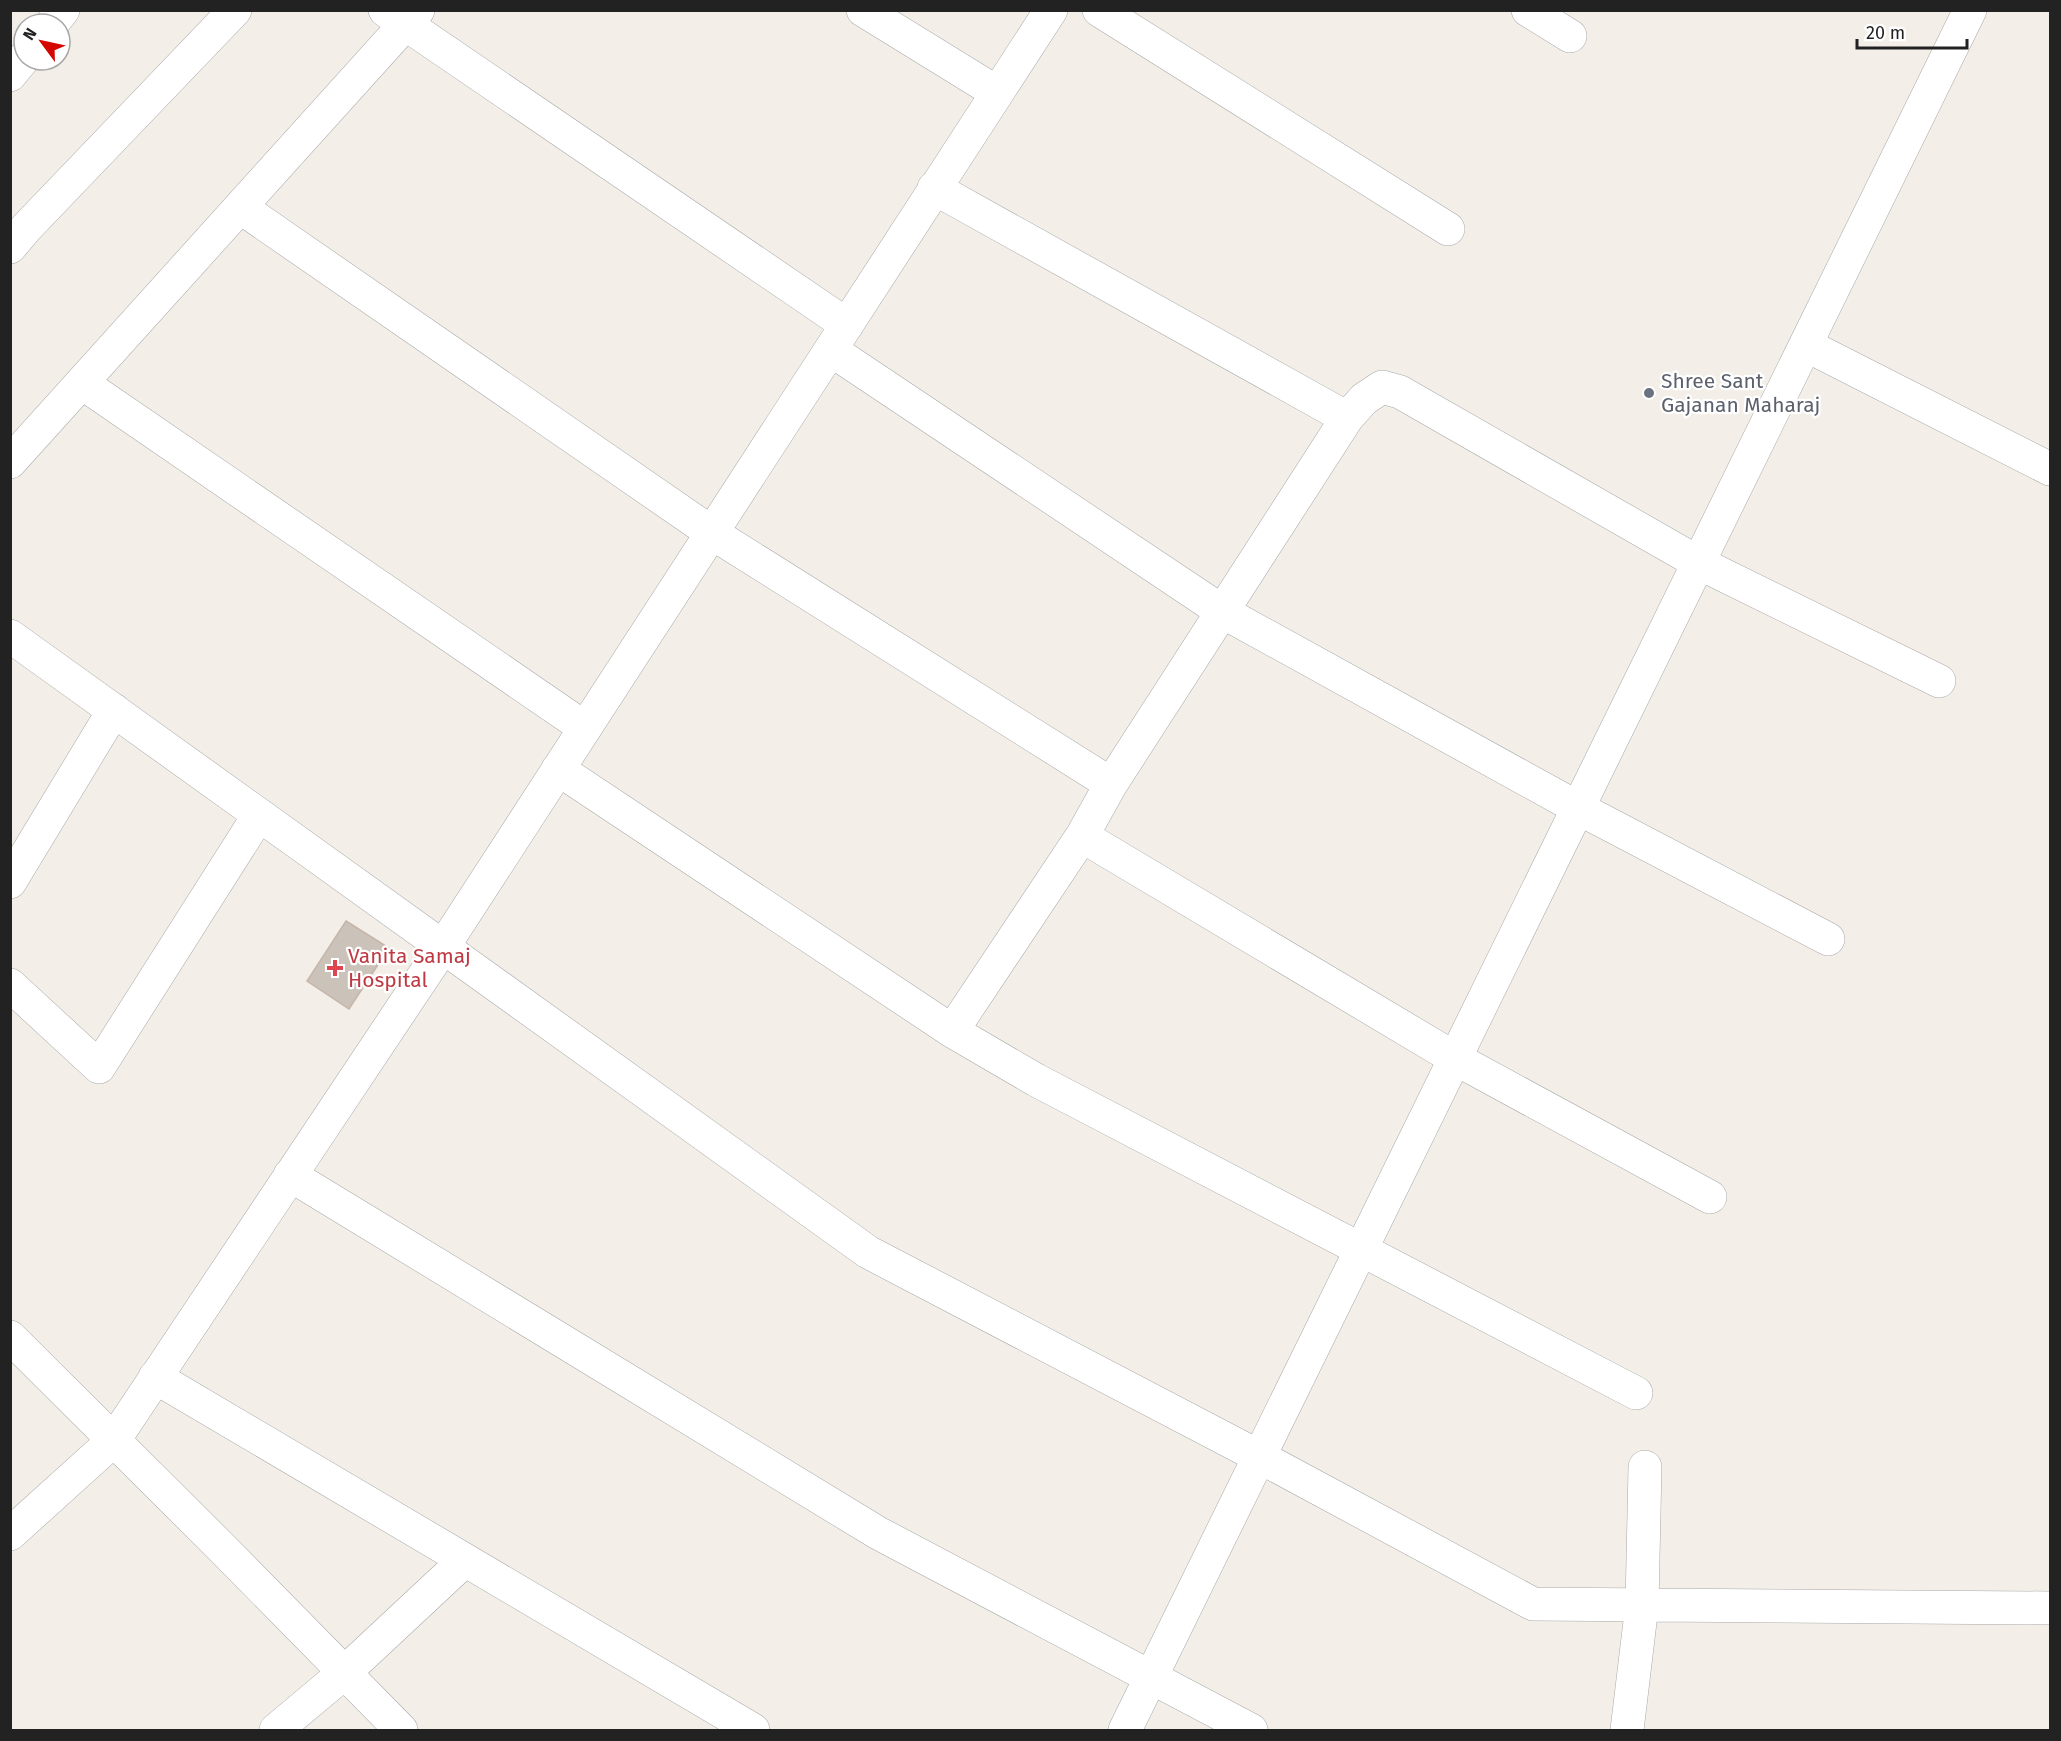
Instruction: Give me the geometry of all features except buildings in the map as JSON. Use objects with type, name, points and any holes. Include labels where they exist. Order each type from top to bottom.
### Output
[{"type":"street","points":[[10,246],[235,10]]},
{"type":"street","points":[[862,10],[996,92]]},
{"type":"street","points":[[10,1534],[114,1440],[442,947],[1051,10]]},
{"type":"street","points":[[1099,10],[1448,229]]},
{"type":"street","points":[[1528,10],[1570,36]]},
{"type":"street","points":[[1125,1731],[1970,10]]},
{"type":"street","points":[[10,462],[240,207],[402,15],[839,337],[1223,612],[1578,808],[1828,939]]},
{"type":"street","points":[[934,188],[1347,418]]},
{"type":"street","points":[[240,207],[712,532],[1111,784]]},
{"type":"street","points":[[1806,345],[2050,469]]},
{"type":"street","points":[[82,383],[585,728]]},
{"type":"street","points":[[952,1030],[1082,836],[1111,784],[1347,418],[1364,399],[1382,387],[1400,392],[1699,563],[1939,681]]},
{"type":"street","points":[[10,636],[868,1252],[1260,1457],[1533,1604],[2050,1608]]},
{"type":"street","points":[[10,882],[114,710]]},
{"type":"street","points":[[558,769],[952,1030],[1036,1080],[1636,1393]]},
{"type":"street","points":[[10,985],[99,1067],[259,815]]},
{"type":"street","points":[[1082,836],[1456,1059],[1710,1197]]},
{"type":"street","points":[[290,1175],[878,1533],[1251,1731]]},
{"type":"street","points":[[10,1336],[401,1731]]},
{"type":"street","points":[[156,1377],[753,1731]]},
{"type":"street","points":[[1627,1731],[1642,1605],[1644,1467]]},
{"type":"street","points":[[276,1731],[344,1672],[465,1560]]},
{"type":"place","name":"Shree Sant Gajanan Maharaj","points":[[1649,393]]},
{"type":"place","name":"Vanita Samaj Hospital","points":[[335,968]]}]
